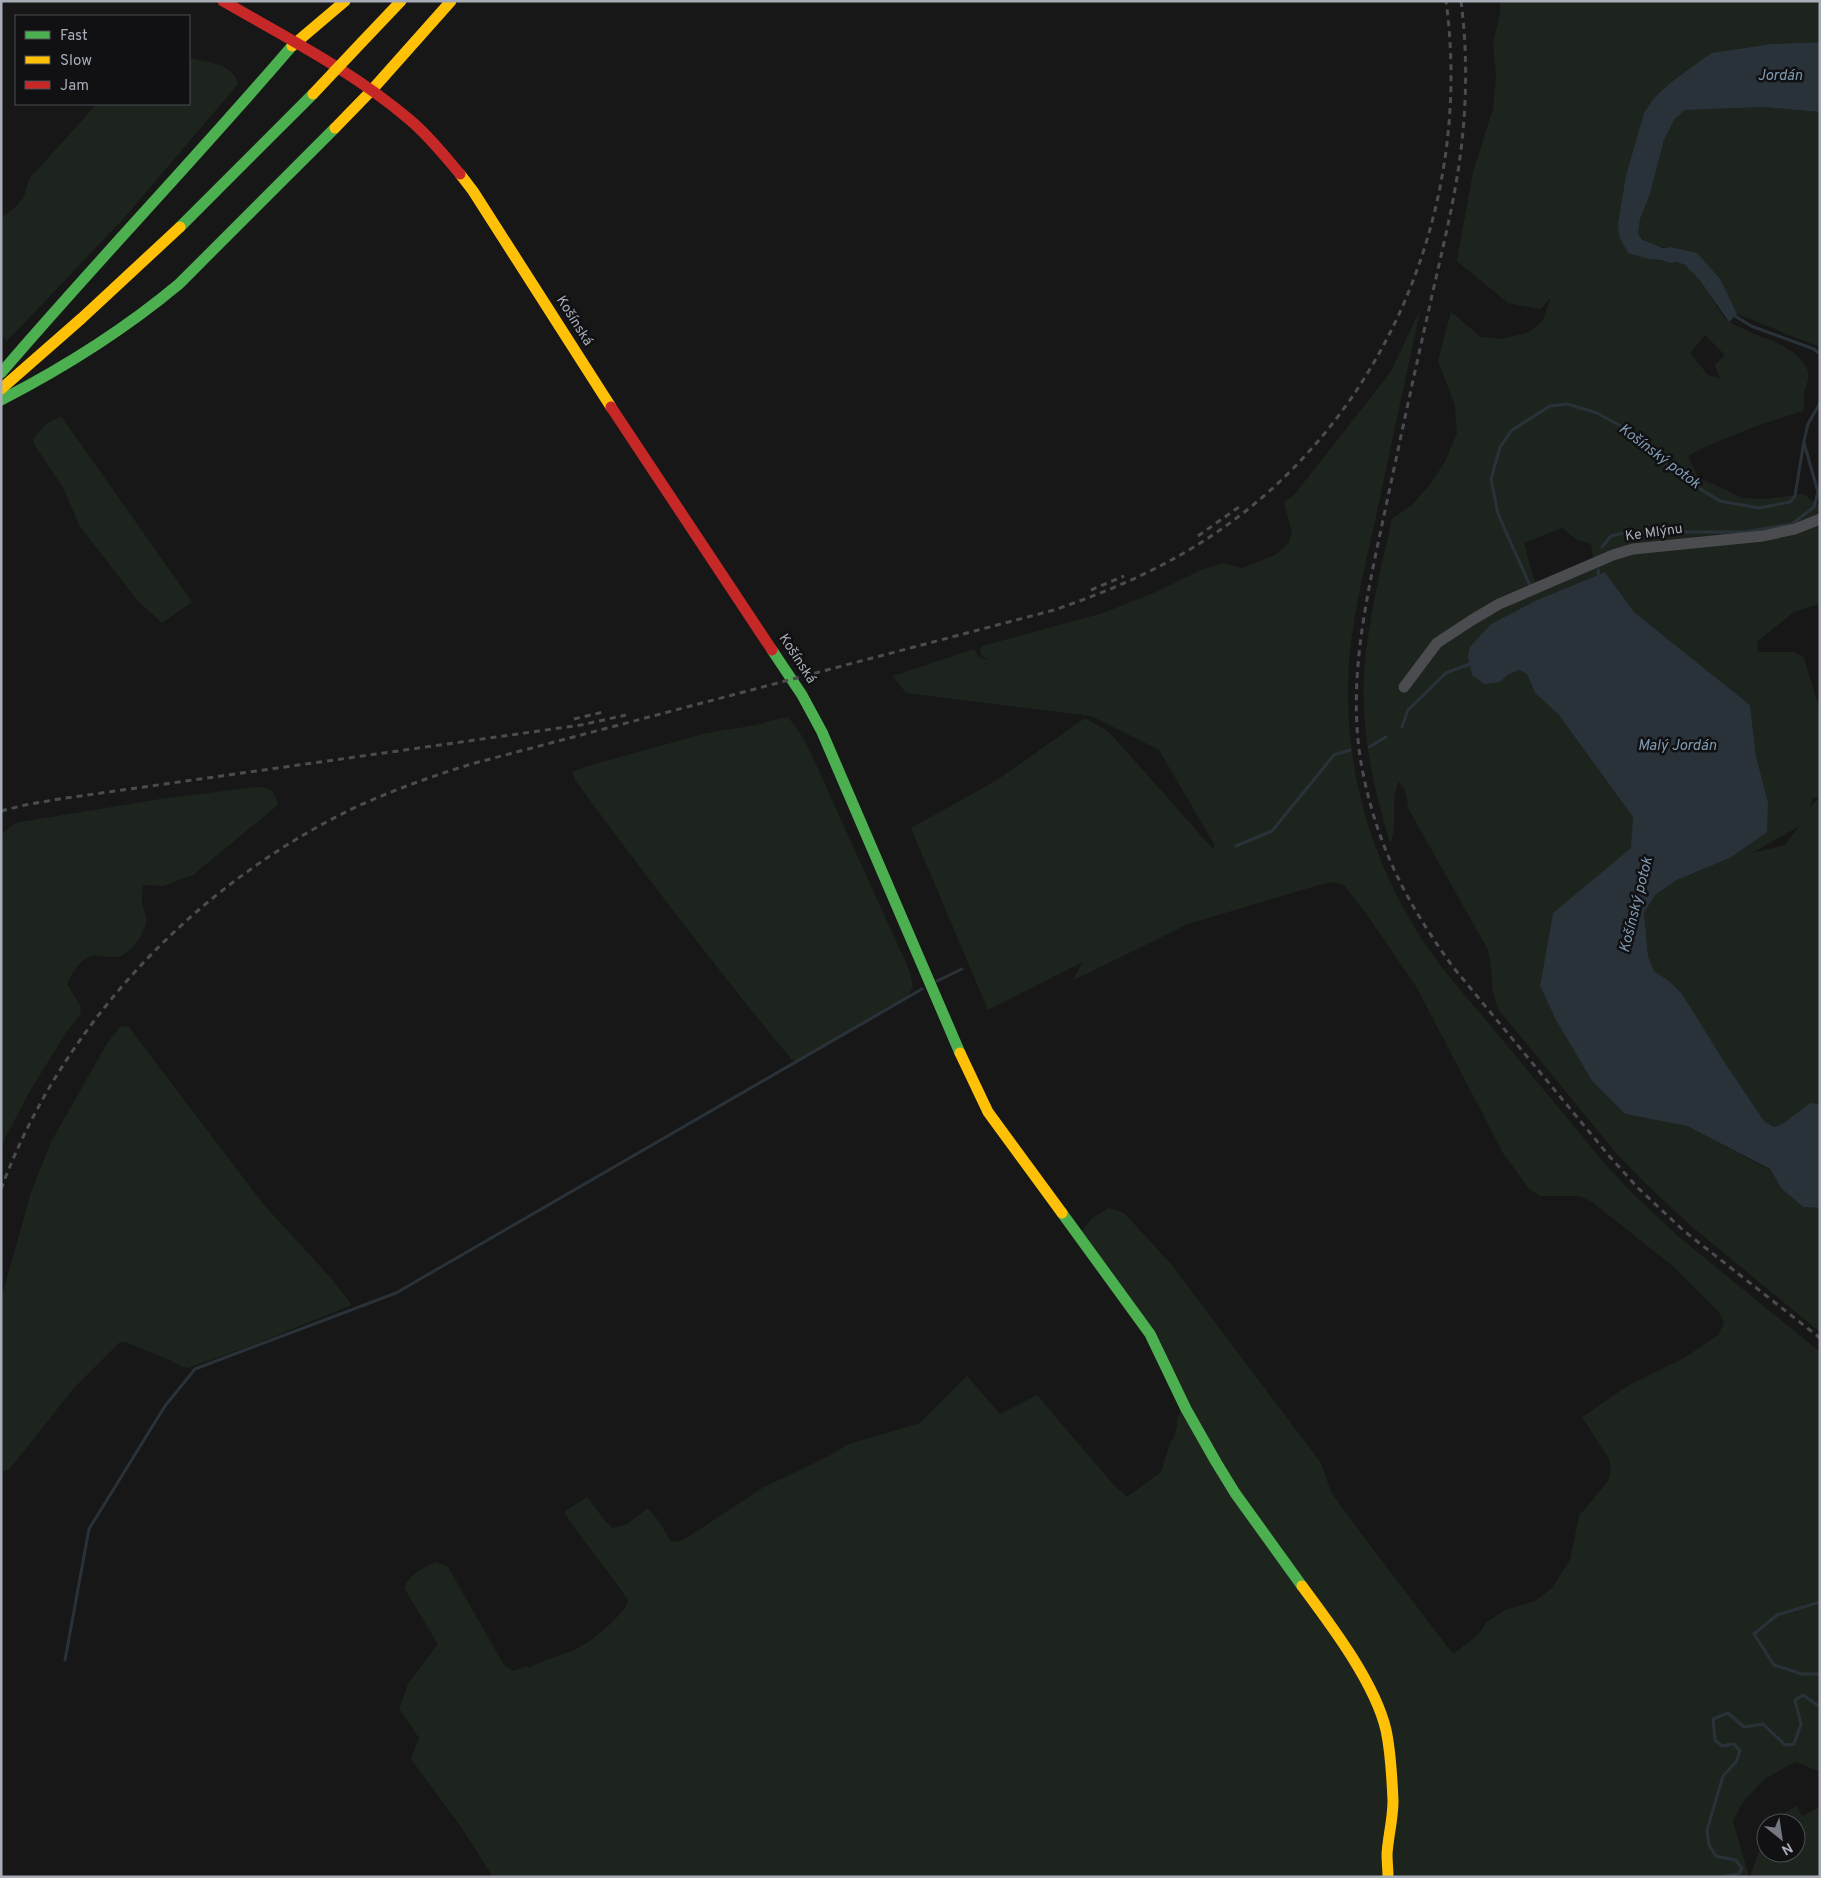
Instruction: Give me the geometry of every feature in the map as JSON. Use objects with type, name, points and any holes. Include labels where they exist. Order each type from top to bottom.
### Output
[{"type":"street","name":"Košínská","points":[[223,1],[371,91],[411,121],[446,156],[473,191],[632,440],[790,673],[822,732],[963,1062],[988,1112],[1150,1334],[1186,1409],[1235,1493],[1333,1628],[1364,1678],[1377,1704],[1386,1729],[1392,1772],[1393,1804],[1387,1854],[1388,1877]]},
{"type":"street","points":[[1,373],[63,300],[294,43],[345,1]]},
{"type":"street","points":[[1,389],[107,297],[176,232],[313,94],[401,1]]},
{"type":"street","points":[[1,400],[36,383],[112,336],[150,309],[179,284],[371,91],[451,1]]},
{"type":"street","name":"Ke Mlýnu","points":[[1404,686],[1437,642],[1499,604],[1614,555],[1632,549],[1763,536],[1795,529],[1820,519]]},
{"type":"shaded area","points":[[1500,1],[1820,1],[1820,42],[1771,44],[1711,53],[1670,83],[1653,99],[1644,113],[1626,175],[1618,223],[1649,259],[1680,263],[1690,269],[1702,282],[1728,321],[1793,352],[1808,371],[1803,411],[1744,431],[1688,456],[1698,477],[1743,498],[1764,499],[1803,494],[1819,505],[1820,604],[1794,612],[1757,642],[1758,652],[1795,652],[1804,658],[1820,711],[1820,797],[1813,798],[1810,806],[1820,798],[1820,1104],[1810,1103],[1782,1124],[1774,1127],[1764,1121],[1669,981],[1654,971],[1648,956],[1644,913],[1655,895],[1677,880],[1730,858],[1768,802],[1756,756],[1750,705],[1634,612],[1605,572],[1537,600],[1491,624],[1500,682],[1509,674],[1519,670],[1527,674],[1535,693],[1558,714],[1633,817],[1632,848],[1553,914],[1540,986],[1556,1020],[1592,1081],[1625,1114],[1687,1126],[1770,1170],[1781,1188],[1803,1207],[1820,1208],[1820,1332],[1690,1225],[1617,1154],[1498,1009],[1495,1002],[1488,950],[1408,808],[1406,794],[1402,785],[1399,782],[1396,789],[1394,828],[1390,843],[1377,796],[1365,724],[1364,675],[1368,634],[1392,519],[1412,505],[1431,483],[1446,460],[1457,433],[1455,406],[1438,361],[1451,312],[1481,337],[1501,339],[1527,333],[1542,322],[1551,298],[1540,309],[1508,303],[1457,261],[1473,172],[1493,109],[1496,76],[1493,43],[1500,14]],"holes":[[[1705,335],[1725,355],[1715,365],[1720,379],[1708,375],[1690,353]],[[1562,528],[1577,540],[1591,544],[1594,568],[1538,593],[1524,543]],[[1798,827],[1785,845],[1752,853]]]},
{"type":"shaded area","points":[[190,58],[218,65],[231,72],[235,77],[238,84],[124,218],[7,341],[1,335],[1,218],[18,205],[25,194],[29,179],[96,105],[190,105]]},
{"type":"shaded area","points":[[1763,107],[1820,112],[1820,349],[1817,346],[1737,314],[1729,300],[1670,247],[1652,244],[1638,234],[1640,219],[1650,194],[1664,140],[1674,120],[1685,110]]},
{"type":"shaded area","points":[[1421,308],[1352,633],[1348,688],[1349,725],[1360,795],[1382,863],[1397,896],[1423,941],[1460,990],[1605,1164],[1632,1193],[1679,1237],[1820,1352],[1820,1772],[1796,1762],[1764,1779],[1743,1802],[1733,1821],[1749,1877],[493,1877],[461,1827],[411,1759],[419,1738],[399,1708],[408,1684],[438,1644],[404,1588],[413,1575],[436,1562],[448,1567],[504,1665],[513,1671],[526,1666],[529,1668],[576,1649],[590,1640],[621,1613],[626,1607],[628,1600],[564,1512],[587,1497],[606,1522],[613,1528],[627,1524],[648,1508],[671,1541],[677,1542],[685,1539],[764,1487],[827,1457],[849,1444],[920,1423],[967,1376],[1000,1414],[1037,1395],[1118,1490],[1127,1497],[1161,1472],[1170,1443],[1175,1435],[1177,1417],[1188,1404],[1082,1231],[1092,1218],[1109,1208],[1124,1213],[1172,1265],[1321,1463],[1331,1492],[1453,1654],[1478,1635],[1486,1623],[1505,1610],[1535,1601],[1552,1588],[1570,1560],[1579,1516],[1608,1481],[1611,1469],[1609,1459],[1582,1417],[1629,1385],[1684,1358],[1718,1335],[1724,1323],[1719,1312],[1674,1267],[1592,1202],[1580,1196],[1540,1196],[1529,1189],[1503,1153],[1417,988],[1370,919],[1344,885],[1332,882],[1319,885],[1188,924],[1072,981],[1083,962],[988,1010],[911,828],[997,780],[1085,718],[1109,732],[1214,850],[1214,844],[1159,750],[1091,716],[906,693],[893,676],[974,649],[980,658],[988,660],[982,656],[980,650],[982,646],[1103,613],[1156,592],[1199,571],[1222,563],[1242,568],[1275,555],[1288,544],[1292,533],[1284,502],[1294,495],[1390,373]]},
{"type":"shaded area","points":[[61,416],[192,602],[162,623],[137,600],[79,525],[64,489],[34,444],[33,439],[46,424]]},
{"type":"shaded area","points":[[788,717],[809,749],[910,972],[913,987],[907,997],[795,1061],[792,1060],[764,1026],[682,922],[575,780],[572,772],[707,733],[756,725]]},
{"type":"shaded area","points":[[257,787],[272,791],[278,805],[193,875],[163,886],[143,885],[142,898],[146,922],[135,944],[120,956],[94,955],[88,957],[81,962],[71,976],[67,984],[81,1007],[80,1015],[67,1031],[30,1091],[1,1146],[1,835],[15,823],[160,799]]},
{"type":"shaded area","points":[[128,1026],[264,1205],[330,1277],[352,1305],[253,1345],[188,1368],[125,1342],[119,1343],[73,1389],[12,1466],[8,1470],[3,1471],[1,1470],[1,1300],[31,1192],[51,1142],[106,1045],[120,1027]]},
{"type":"shaded area","points":[[1797,1806],[1800,1813],[1785,1813]]},
{"type":"shaded area","points":[[1820,1807],[1820,1877],[1750,1877],[1756,1860],[1756,1863],[1806,1863],[1806,1814]]},
{"type":"water","name":"Jordán","points":[[1820,42],[1820,112],[1763,107],[1685,110],[1674,120],[1664,140],[1650,194],[1640,219],[1638,234],[1643,240],[1663,248],[1670,247],[1697,253],[1720,279],[1737,314],[1729,322],[1699,279],[1685,265],[1677,262],[1670,263],[1649,259],[1628,253],[1619,236],[1618,223],[1626,175],[1644,113],[1653,99],[1670,83],[1711,53],[1771,44]]},
{"type":"water","name":"Malý Jordán","points":[[1605,572],[1634,612],[1750,705],[1756,756],[1768,802],[1767,832],[1730,858],[1677,880],[1655,895],[1644,913],[1648,956],[1654,971],[1669,981],[1682,994],[1764,1121],[1774,1127],[1782,1124],[1810,1103],[1820,1104],[1820,1208],[1803,1207],[1781,1188],[1770,1169],[1687,1126],[1625,1114],[1592,1081],[1556,1020],[1540,986],[1553,913],[1631,848],[1633,817],[1558,714],[1535,693],[1527,674],[1519,670],[1509,674],[1500,682],[1484,684],[1472,675],[1468,656],[1470,647],[1491,624],[1537,600]]},
{"type":"waterway","name":"Košínský potok","points":[[1732,314],[1751,326],[1814,349],[1820,354]]},
{"type":"waterway","name":"Košínský potok","points":[[1531,588],[1498,514],[1491,479],[1500,447],[1512,430],[1550,406],[1567,404],[1597,413],[1624,428],[1687,481],[1720,501],[1759,508],[1790,502],[1795,496],[1808,424],[1820,403]]},
{"type":"waterway","points":[[1602,547],[1611,536],[1628,532],[1745,532],[1792,524],[1814,507],[1818,492],[1804,443]]},
{"type":"waterway","points":[[1598,570],[1599,577]]},
{"type":"waterway","points":[[1402,727],[1408,710],[1446,673],[1470,664]]},
{"type":"waterway","points":[[1369,747],[1386,737]]},
{"type":"waterway","points":[[1236,846],[1272,831],[1334,755],[1350,750]]},
{"type":"waterway","points":[[937,981],[962,969]]},
{"type":"waterway","points":[[65,1660],[89,1529],[165,1406],[195,1369],[396,1293],[922,989]]},
{"type":"waterway","name":"Košínský potok","points":[[1820,1602],[1777,1615],[1754,1634],[1774,1665],[1802,1674],[1820,1674]]},
{"type":"waterway","name":"Košínský potok","points":[[1720,1877],[1739,1874],[1742,1868],[1735,1860],[1716,1856],[1709,1845],[1707,1830],[1723,1776],[1736,1762],[1740,1751],[1734,1744],[1722,1746],[1715,1740],[1713,1719],[1728,1713],[1744,1727],[1763,1724],[1785,1745],[1794,1744],[1801,1724],[1795,1700],[1803,1695],[1820,1707]]},
{"type":"railway","points":[[1,1189],[28,1128],[60,1069],[99,1014],[143,963],[191,917],[243,874],[299,837],[358,806],[445,772],[1054,610],[1074,603],[1131,580],[1187,551],[1205,540],[1268,493],[1322,437],[1367,374],[1403,306],[1429,233],[1445,157],[1451,79],[1446,1]]},
{"type":"railway","points":[[1461,1],[1465,54],[1465,89],[1464,124],[1456,184],[1376,552],[1360,649],[1356,713],[1364,778],[1371,805],[1378,831],[1398,878],[1437,944],[1453,967],[1610,1157],[1638,1188],[1684,1231],[1820,1338]]},
{"type":"railway","points":[[1198,536],[1239,507]]},
{"type":"railway","points":[[1091,590],[1124,576]]},
{"type":"railway","points":[[574,719],[603,712]]},
{"type":"railway","points":[[1,811],[59,799],[581,725],[626,715]]},
{"type":"traffic: fast","points":[[1,373],[292,46]]},
{"type":"traffic: fast","points":[[180,227],[313,94]]},
{"type":"traffic: fast","points":[[1,400],[93,347],[137,317],[179,284],[335,128]]},
{"type":"traffic: fast","points":[[772,650],[802,695],[822,732],[960,1053]]},
{"type":"traffic: fast","points":[[1062,1213],[1150,1334],[1186,1409],[1216,1462],[1235,1493],[1302,1586]]},
{"type":"traffic: slow","points":[[292,46],[345,1]]},
{"type":"traffic: slow","points":[[362,42],[401,1]]},
{"type":"traffic: slow","points":[[335,128],[371,91],[451,1]]},
{"type":"traffic: slow","points":[[313,94],[362,42]]},
{"type":"traffic: slow","points":[[460,174],[473,191],[611,407]]},
{"type":"traffic: slow","points":[[1,389],[82,318],[180,227]]},
{"type":"traffic: slow","points":[[960,1053],[988,1112],[1062,1213]]},
{"type":"traffic: slow","points":[[1302,1586],[1351,1655],[1372,1693],[1386,1730],[1393,1801],[1387,1854],[1388,1877]]},
{"type":"traffic: jam","points":[[223,1],[319,56],[366,86],[424,133],[460,174]]},
{"type":"traffic: jam","points":[[611,407],[772,650]]}]
